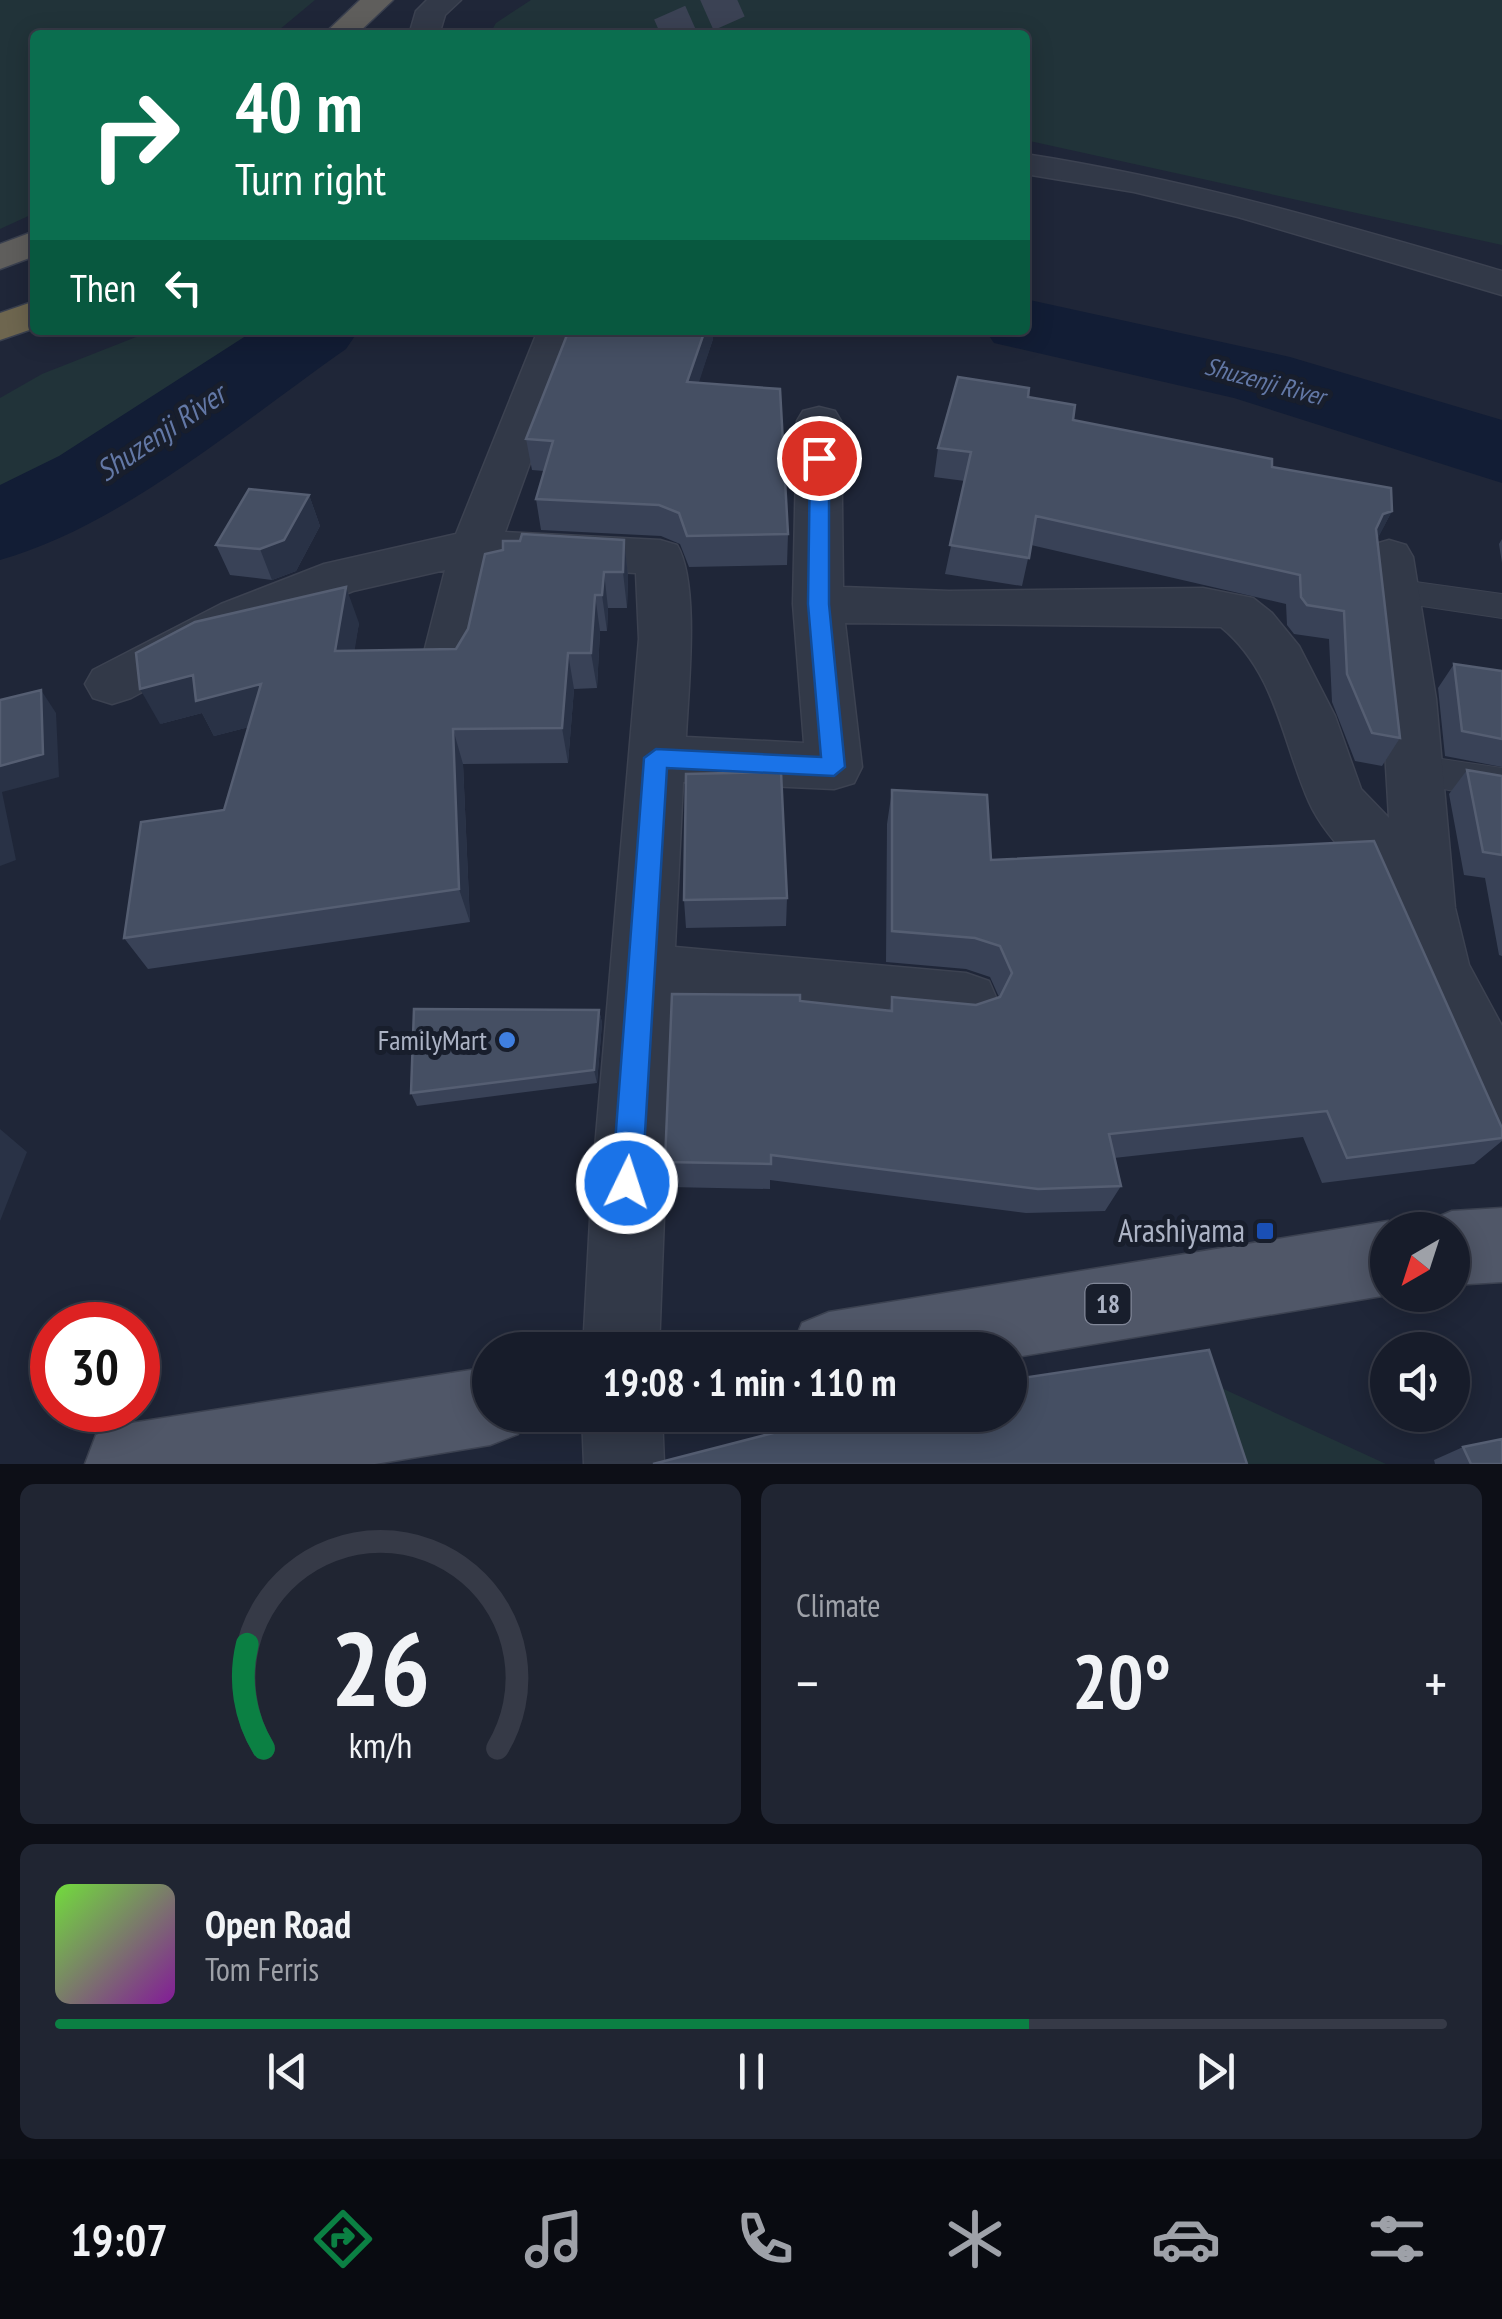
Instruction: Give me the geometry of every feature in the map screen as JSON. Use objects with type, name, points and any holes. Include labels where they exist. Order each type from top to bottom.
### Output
[{"type":"highway","points":[[344,30],[378,0]]},
{"type":"highway","points":[[0,258],[30,244]]},
{"type":"highway","points":[[0,328],[30,315]]},
{"type":"main road","points":[[1470,1247],[1502,1244]]},
{"type":"main road","name":"18","points":[[938,1332],[1370,1261]]},
{"type":"main road","points":[[125,1464],[472,1409]]},
{"type":"street","points":[[425,30],[431,11],[446,0]]},
{"type":"street","points":[[1030,165],[1134,181],[1250,209],[1502,283]]},
{"type":"street","points":[[448,664],[475,547],[556,335]]},
{"type":"street","points":[[656,758],[844,768],[818,604],[819,421]]},
{"type":"street","points":[[112,684],[239,618],[342,576],[475,547],[660,557],[665,639],[640,972],[622,1332]]},
{"type":"street","points":[[1392,574],[1415,770],[1424,908],[1439,972],[1502,1093]]},
{"type":"street","points":[[818,604],[950,610],[1202,606],[1236,611],[1254,626],[1280,660],[1308,716],[1303,765],[1386,855],[1424,908]]},
{"type":"street","points":[[640,972],[966,1002]]},
{"type":"street","points":[[623,1432],[624,1464]]},
{"type":"lane","points":[[1392,574],[1502,606]]},
{"type":"lane","points":[[1415,770],[1502,784]]},
{"type":"shaded area","points":[[0,0],[315,0],[279,30],[30,30],[30,215],[0,229]]},
{"type":"shaded area","points":[[531,0],[1502,0],[1502,245],[1030,141],[1030,30],[492,30],[496,23]]},
{"type":"shaded area","points":[[141,335],[278,335],[251,349],[116,445],[0,491],[0,398],[42,374]]},
{"type":"shaded area","points":[[1202,1379],[1386,1464],[1228,1464]]},
{"type":"building","points":[[567,335],[703,335],[687,382],[780,389],[788,534],[687,536],[679,513],[659,505],[536,499],[553,441],[526,439]]},
{"type":"building","points":[[958,377],[1029,388],[1028,397],[1075,405],[1073,420],[1272,459],[1272,467],[1391,488],[1392,511],[1383,514],[1376,529],[1400,738],[1372,733],[1347,674],[1344,611],[1307,605],[1301,597],[1300,575],[1036,516],[1029,558],[950,545],[971,452],[938,448]]},
{"type":"building","points":[[249,489],[309,495],[284,540],[260,549],[216,545]]},
{"type":"building","points":[[522,534],[624,540],[623,572],[604,572],[602,595],[595,595],[591,653],[568,653],[562,728],[453,729],[459,889],[124,938],[141,822],[224,810],[261,684],[196,701],[193,675],[140,689],[136,653],[195,622],[346,587],[335,651],[456,649],[468,629],[485,554],[503,550],[503,541],[520,541]]},
{"type":"building","points":[[1454,664],[1502,671],[1502,739],[1462,731]]},
{"type":"building","points":[[41,690],[43,754],[0,766],[0,700]]},
{"type":"building","points":[[1467,770],[1502,776],[1502,855],[1483,852]]},
{"type":"building","points":[[781,772],[787,898],[684,900],[686,774]]},
{"type":"building","points":[[892,790],[987,795],[991,860],[1374,841],[1502,1128],[1502,1138],[1347,1158],[1327,1111],[1109,1134],[1121,1186],[1038,1189],[771,1155],[771,1164],[665,1162],[672,994],[800,995],[800,1001],[892,1011],[892,997],[976,1005],[1000,997],[1012,973],[1000,946],[975,938],[892,931]]},
{"type":"building","points":[[414,1009],[599,1010],[594,1070],[411,1093]]},
{"type":"building","points":[[1209,1350],[1247,1464],[653,1464],[777,1432],[1027,1432],[1027,1377]]},
{"type":"building","points":[[1502,1439],[1502,1464],[1471,1464],[1463,1447]]},
{"type":"waterway","name":"Shuzenji River","points":[[1030,326],[1258,376],[1502,452]]},
{"type":"waterway","name":"Shuzenji River","points":[[0,526],[94,479],[308,335]]},
{"type":"tunnel","points":[[672,30],[740,0]]},
{"type":"place","name":"FamilyMart","points":[[507,1040]]},
{"type":"place","name":"Arashiyama","points":[[1265,1231]]},
{"type":"route","points":[[627,1183],[656,758],[834,767],[818,604],[819,458]]}]
